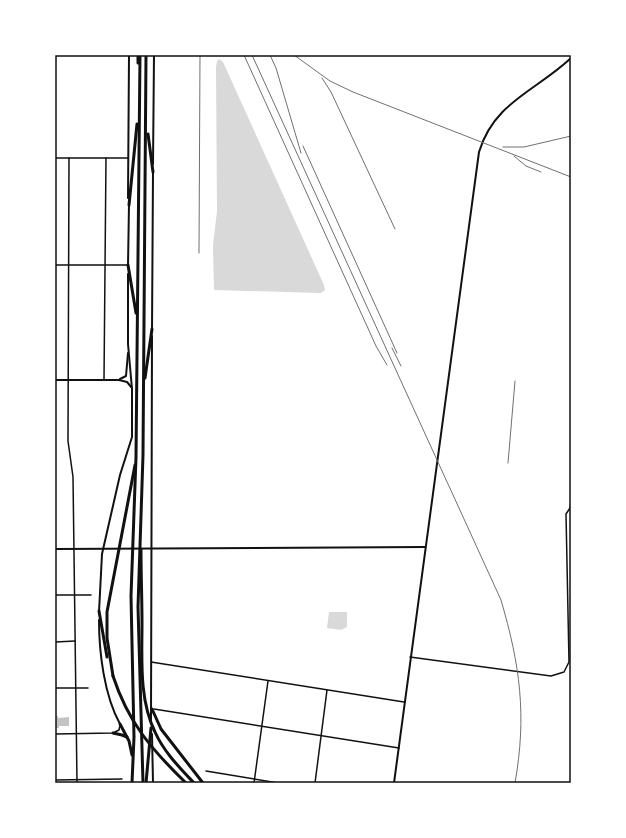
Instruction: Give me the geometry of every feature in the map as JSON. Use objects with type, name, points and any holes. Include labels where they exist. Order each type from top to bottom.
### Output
[{"type":"highway","points":[[132,783],[132,553],[136,457],[138,327],[139,55]]},
{"type":"highway","points":[[143,783],[138,654],[143,392],[146,55]]},
{"type":"highway","points":[[129,205],[139,106]]},
{"type":"highway","points":[[146,118],[153,172]]},
{"type":"highway","points":[[128,265],[138,327]]},
{"type":"highway","points":[[143,392],[152,329]]},
{"type":"highway","points":[[113,676],[109,655],[107,623],[110,592],[136,457]]},
{"type":"highway","points":[[140,553],[144,698],[150,720],[157,737],[170,758],[194,783]]},
{"type":"highway","points":[[100,611],[104,641],[113,676],[126,709],[140,733],[156,753],[186,783]]},
{"type":"highway","points":[[152,709],[161,729],[203,783]]},
{"type":"highway","points":[[120,724],[128,739],[133,766]]},
{"type":"highway","points":[[146,783],[151,728]]},
{"type":"highway","points":[[113,734],[122,735],[128,739]]},
{"type":"street","points":[[119,380],[125,378],[127,373],[128,344],[129,55]]},
{"type":"street","points":[[153,783],[151,728],[151,549],[154,55]]},
{"type":"street","points":[[394,783],[476,172],[482,142],[489,128],[503,110],[571,58]]},
{"type":"street","points":[[55,158],[128,158]]},
{"type":"street","points":[[69,158],[68,441],[73,477],[75,549],[76,783]]},
{"type":"street","points":[[104,380],[106,158]]},
{"type":"street","points":[[55,264],[128,265]]},
{"type":"street","points":[[55,734],[113,734],[119,730],[120,724],[107,692],[100,638],[100,611],[103,549],[120,476],[131,442],[132,389],[128,344]]},
{"type":"street","points":[[55,380],[119,380],[127,382],[132,389]]},
{"type":"street","points":[[410,657],[546,676],[560,675],[567,669],[569,662],[566,514],[570,508],[571,501]]},
{"type":"street","points":[[55,549],[425,547]]},
{"type":"street","points":[[55,595],[91,595]]},
{"type":"street","points":[[55,642],[75,641]]},
{"type":"street","points":[[151,662],[405,702]]},
{"type":"street","points":[[254,783],[268,680]]},
{"type":"street","points":[[55,688],[88,688]]},
{"type":"street","points":[[315,783],[327,690]]},
{"type":"street","points":[[152,709],[399,748]]},
{"type":"street","points":[[206,771],[278,783]]},
{"type":"street","points":[[55,780],[122,779]]},
{"type":"shaded area","points":[[219,59],[223,62],[324,285],[325,290],[321,293],[214,290],[213,245],[217,211],[216,67]]},
{"type":"shaded area","points":[[329,612],[347,612],[347,627],[341,630],[327,628]]},
{"type":"building","points":[[55,716],[58,716],[58,718],[69,717],[69,726],[59,726],[59,728],[55,728]]},
{"type":"railway","points":[[199,253],[200,55]]},
{"type":"railway","points":[[244,55],[376,346],[387,365]]},
{"type":"railway","points":[[252,55],[501,600],[513,646],[520,690],[521,735],[515,783]]},
{"type":"railway","points":[[270,55],[276,68],[301,153]]},
{"type":"railway","points":[[294,55],[330,81],[353,92],[571,177]]},
{"type":"railway","points":[[322,78],[331,92],[395,229]]},
{"type":"railway","points":[[503,147],[524,147],[571,136]]},
{"type":"railway","points":[[303,146],[397,353]]},
{"type":"railway","points":[[514,156],[526,166],[541,172]]},
{"type":"railway","points":[[392,348],[401,366]]},
{"type":"railway","points":[[508,463],[515,381]]}]
